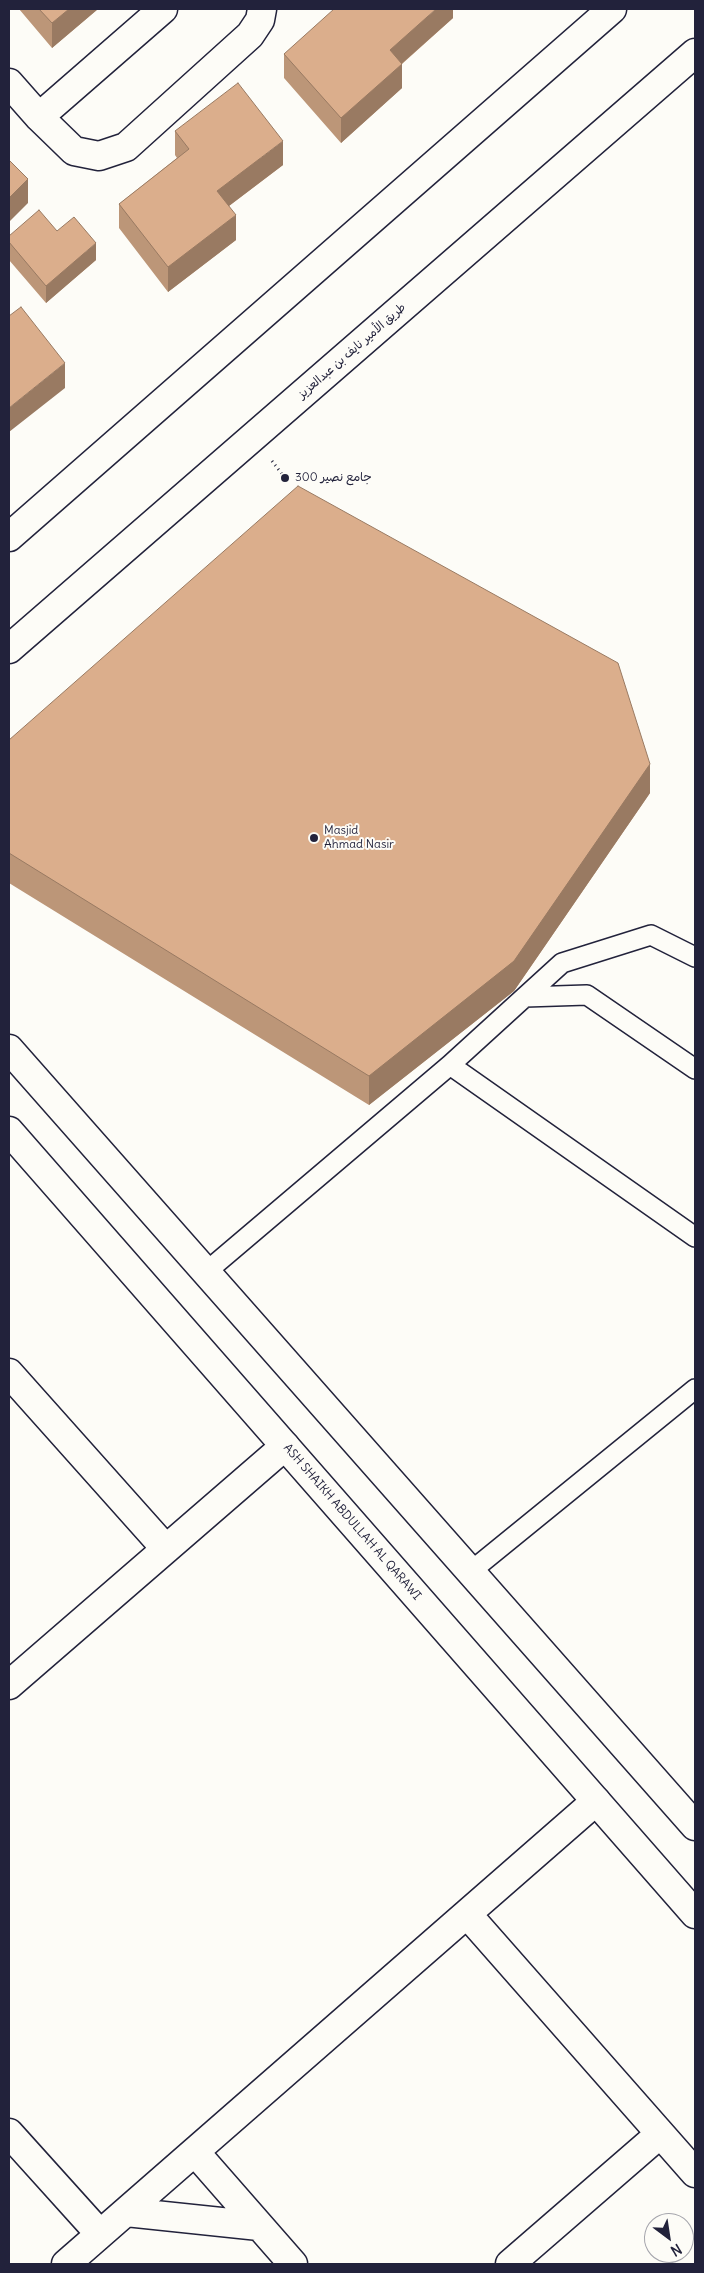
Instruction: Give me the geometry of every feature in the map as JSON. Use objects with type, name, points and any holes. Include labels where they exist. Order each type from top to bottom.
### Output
[{"type":"street","points":[[39,117],[163,9]]},
{"type":"street","points":[[9,83],[39,117],[74,151],[99,156],[126,147],[250,35],[260,20],[262,9]]},
{"type":"street","points":[[9,537],[612,9]]},
{"type":"street","name":"طريق الأمير نايف بن عبدالعزيز","points":[[9,649],[695,52]]},
{"type":"street","points":[[9,1050],[695,1826]]},
{"type":"street","name":"ASH SHAIKH ABDULLAH AL QARAWI","points":[[9,1131],[695,1914]]},
{"type":"street","points":[[9,1373],[166,1549]]},
{"type":"street","points":[[9,1684],[286,1446]]},
{"type":"street","points":[[66,2264],[596,1801]]},
{"type":"street","points":[[467,1914],[695,2173]]},
{"type":"street","points":[[9,2132],[100,2234]]},
{"type":"street","points":[[510,2264],[660,2134]]},
{"type":"street","points":[[195,2152],[293,2264]]},
{"type":"street","points":[[126,2212],[259,2226]]},
{"type":"lane","points":[[206,1272],[450,1065],[562,964],[651,935],[695,957]]},
{"type":"lane","points":[[525,997],[587,995],[695,1069]]},
{"type":"lane","points":[[450,1065],[695,1237]]},
{"type":"lane","points":[[470,1572],[695,1389]]},
{"type":"building","points":[[39,9],[69,9],[52,23]]},
{"type":"building","points":[[334,9],[436,9],[390,50],[402,64],[341,118],[284,54]]},
{"type":"building","points":[[238,83],[283,141],[217,191],[236,215],[168,267],[119,204],[189,149],[175,131]]},
{"type":"building","points":[[9,160],[28,179],[9,198]]},
{"type":"building","points":[[39,210],[57,231],[74,217],[96,243],[46,286],[9,242],[9,236]]},
{"type":"building","points":[[21,307],[65,363],[9,408],[9,316]]},
{"type":"building","name":"Masjid Ahmad Nasir","points":[[298,486],[618,663],[650,764],[514,961],[369,1076],[9,853],[9,740]]},
{"type":"place","name":"جامع نصير 300","points":[[285,478]]},
{"type":"place","name":"Masjid Ahmad Nasir","points":[[314,838]]}]
